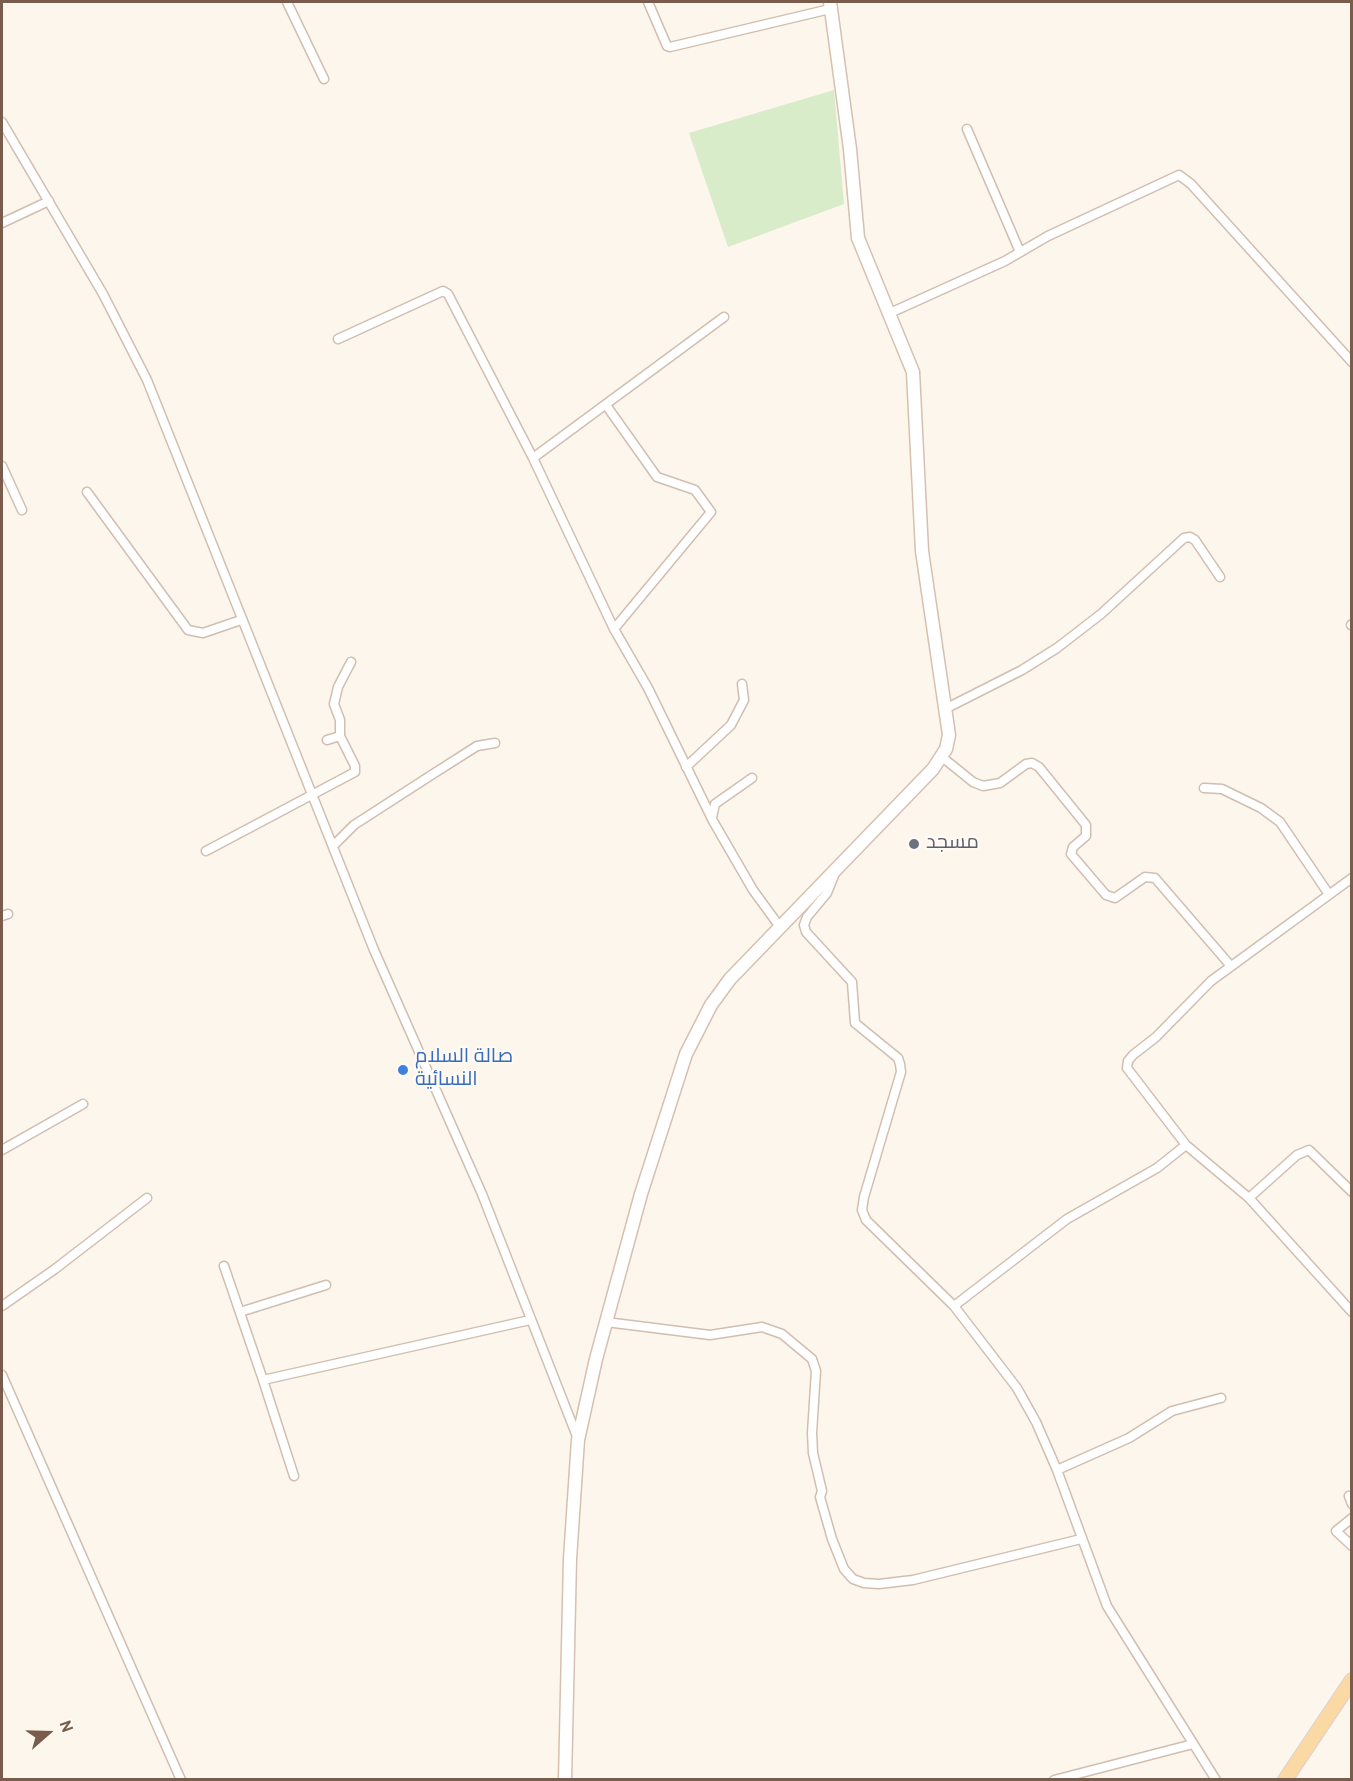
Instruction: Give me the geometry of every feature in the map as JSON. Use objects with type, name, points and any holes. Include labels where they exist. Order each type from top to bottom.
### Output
[{"type":"main road","points":[[565,1779],[570,1559],[578,1440],[606,1322],[641,1194],[679,1074],[693,1036],[721,991],[942,757],[949,735],[932,632],[922,551],[913,372],[858,238],[850,149],[830,5]]},
{"type":"main road","points":[[1285,1779],[1350,1686]]},
{"type":"street","points":[[287,2],[324,79]]},
{"type":"street","points":[[648,2],[667,46],[670,47],[830,5]]},
{"type":"street","points":[[2,122],[103,294],[147,380],[374,950],[482,1194],[578,1440]]},
{"type":"street","points":[[967,129],[1020,252]]},
{"type":"street","points":[[890,313],[1020,252],[1174,175],[1182,176],[1352,362]]},
{"type":"street","points":[[2,223],[49,201]]},
{"type":"street","points":[[338,339],[446,292],[533,458],[614,629],[648,688],[713,821],[753,890],[780,927]]},
{"type":"street","points":[[533,458],[724,317]]},
{"type":"street","points":[[606,405],[657,477],[695,490],[708,504],[711,512],[614,629]]},
{"type":"street","points":[[2,466],[22,510]]},
{"type":"street","points":[[87,492],[188,630],[203,633],[241,620]]},
{"type":"street","points":[[946,708],[1022,670],[1057,648],[1101,614],[1184,538],[1190,537],[1195,540],[1220,577]]},
{"type":"street","points":[[206,851],[355,772],[349,752],[340,736],[340,720],[334,704],[338,687],[351,662]]},
{"type":"street","points":[[686,767],[731,725],[744,700],[742,684]]},
{"type":"street","points":[[327,740],[340,736]]},
{"type":"street","points":[[333,846],[354,825],[477,746],[495,743]]},
{"type":"street","points":[[942,757],[973,782],[983,786],[1000,783],[1026,764],[1032,763],[1039,767],[1086,825],[1086,836],[1074,847],[1071,854],[1106,895],[1115,898],[1144,877],[1155,878],[1230,965]]},
{"type":"street","points":[[713,821],[712,811],[715,804],[752,778]]},
{"type":"street","points":[[1204,788],[1222,789],[1261,808],[1280,822],[1328,893]]},
{"type":"street","points":[[836,869],[826,893],[807,917],[804,925],[806,932],[852,982],[853,1015],[859,1029],[892,1053],[900,1064],[901,1072],[862,1210],[872,1228],[954,1306],[1017,1388],[1036,1422],[1057,1470],[1107,1606],[1216,1779]]},
{"type":"street","points":[[1352,878],[1230,965],[1128,1061],[1131,1075],[1186,1145],[1249,1198],[1352,1312]]},
{"type":"street","points":[[2,1150],[83,1104]]},
{"type":"street","points":[[954,1306],[1067,1219],[1156,1168],[1186,1145]]},
{"type":"street","points":[[1249,1198],[1297,1155],[1309,1150],[1352,1192]]},
{"type":"street","points":[[2,1306],[55,1269],[147,1198]]},
{"type":"street","points":[[224,1266],[294,1476]]},
{"type":"street","points":[[240,1312],[326,1285]]},
{"type":"street","points":[[263,1380],[530,1320]]},
{"type":"street","points":[[606,1322],[710,1335],[762,1327],[782,1334],[812,1359],[816,1371],[813,1453],[822,1491],[820,1497],[832,1539],[844,1569],[853,1579],[864,1584],[913,1581],[1081,1539]]},
{"type":"street","points":[[2,1375],[180,1779]]},
{"type":"street","points":[[1057,1470],[1141,1432],[1172,1411],[1221,1398]]},
{"type":"street","points":[[1352,1518],[1336,1531],[1352,1546]]},
{"type":"street","points":[[1054,1779],[1193,1744]]},
{"type":"green space","points":[[834,90],[844,204],[728,247],[689,133]]},
{"type":"place","name":"مسجد","points":[[914,844]]},
{"type":"place","name":"صالة السلام النسائية","points":[[403,1070]]}]
